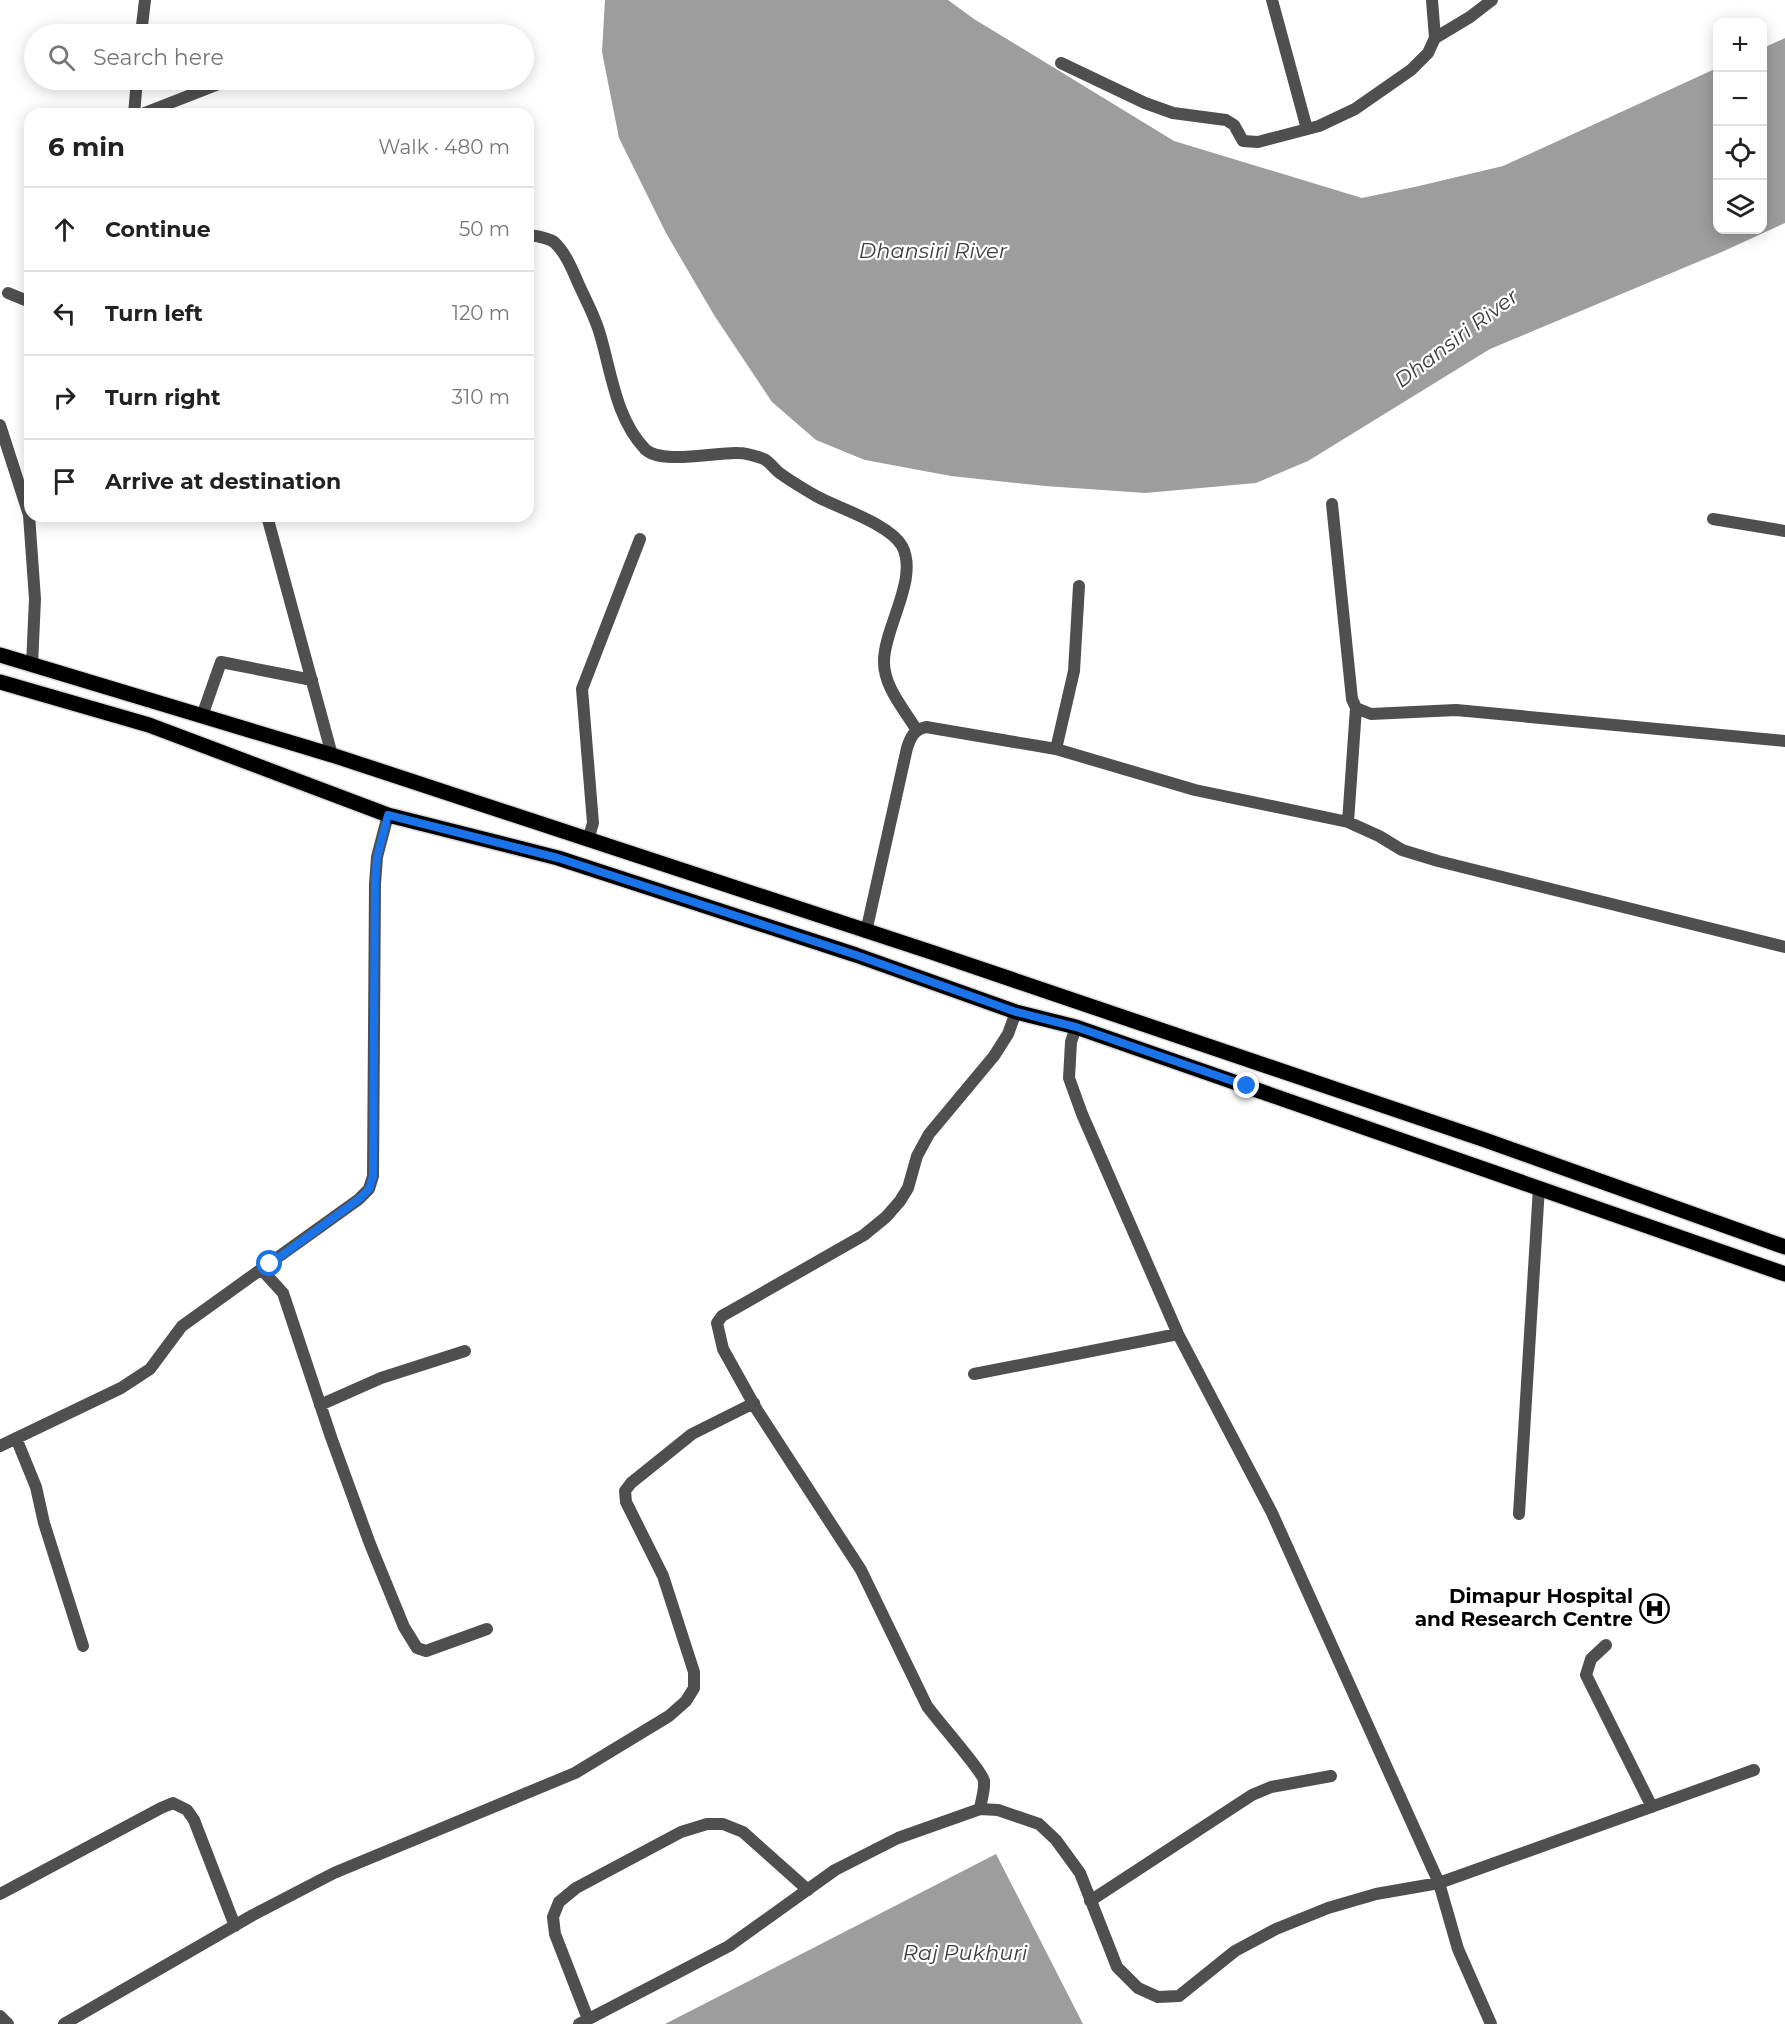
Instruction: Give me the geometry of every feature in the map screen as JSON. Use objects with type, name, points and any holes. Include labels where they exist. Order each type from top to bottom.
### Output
[{"type":"main road","points":[[0,655],[332,755],[866,932],[1485,1140],[1785,1247]]},
{"type":"main road","points":[[0,682],[149,725],[388,815],[558,858],[856,955],[1016,1012],[1076,1027],[1785,1274]]},
{"type":"street","points":[[142,24],[145,0]]},
{"type":"street","points":[[1272,0],[1307,129]]},
{"type":"street","points":[[1061,63],[1145,103],[1173,113],[1226,120],[1234,125],[1243,141],[1258,142],[1318,126],[1355,109],[1412,70],[1428,53],[1435,38],[1432,0]]},
{"type":"street","points":[[1435,38],[1470,17],[1492,0]]},
{"type":"street","points":[[135,108],[136,90]]},
{"type":"street","points":[[157,108],[203,90]]},
{"type":"street","points":[[534,236],[553,241],[568,261],[598,329],[622,412],[646,451],[666,457],[740,453],[754,455],[768,461],[780,473],[816,496],[878,526],[901,544],[906,560],[906,580],[891,628],[884,661],[889,686],[916,729]]},
{"type":"street","points":[[8,293],[24,300]]},
{"type":"street","points":[[0,425],[24,499]]},
{"type":"street","points":[[1332,504],[1352,699],[1356,708],[1348,822]]},
{"type":"street","points":[[1713,519],[1785,531]]},
{"type":"street","points":[[30,522],[35,599],[32,665]]},
{"type":"street","points":[[269,522],[332,755]]},
{"type":"street","points":[[588,840],[593,823],[582,689],[640,539]]},
{"type":"street","points":[[1056,749],[1074,671],[1079,586]]},
{"type":"street","points":[[202,716],[221,662],[312,680]]},
{"type":"street","points":[[1356,708],[1371,714],[1456,710],[1785,741]]},
{"type":"street","points":[[866,932],[910,737],[916,729],[926,727],[1056,749],[1195,790],[1348,822],[1379,836],[1402,850],[1438,861],[1785,947]]},
{"type":"street","points":[[0,1446],[120,1388],[150,1369],[182,1326],[359,1199],[369,1189],[373,1176],[375,884],[377,857],[388,815]]},
{"type":"street","points":[[980,1809],[984,1780],[927,1706],[861,1570],[757,1410],[723,1349],[717,1323],[722,1316],[864,1235],[900,1202],[908,1188],[917,1156],[929,1134],[994,1056],[1008,1034],[1016,1012]]},
{"type":"street","points":[[1076,1027],[1071,1042],[1069,1078],[1082,1114],[1178,1334],[1272,1513],[1439,1883],[1458,1949],[1491,2024]]},
{"type":"street","points":[[1519,1514],[1539,1187]]},
{"type":"street","points":[[262,1270],[283,1293],[370,1544],[404,1626],[414,1644],[417,1648],[426,1651],[487,1629]]},
{"type":"street","points":[[974,1374],[1178,1334]]},
{"type":"street","points":[[320,1405],[390,1375],[465,1351]]},
{"type":"street","points":[[64,2024],[235,1926],[334,1873],[575,1773],[669,1716],[686,1701],[694,1688],[694,1672],[663,1576],[626,1502],[625,1491],[631,1483],[692,1434],[754,1403]]},
{"type":"street","points":[[16,1438],[36,1486],[44,1523],[83,1646]]},
{"type":"street","points":[[1606,1645],[1591,1659],[1586,1675],[1652,1807]]},
{"type":"street","points":[[808,1890],[743,1832],[723,1824],[707,1824],[681,1832],[576,1888],[559,1902],[553,1917],[555,1934],[584,2022],[729,1946],[808,1890],[835,1870],[898,1838],[980,1809],[998,1810],[1039,1824],[1056,1840],[1080,1874],[1117,1967],[1138,1988],[1158,1997],[1179,1996],[1235,1952],[1276,1929],[1328,1908],[1376,1894],[1439,1883],[1754,1770]]},
{"type":"street","points":[[1090,1900],[1252,1795],[1271,1787],[1331,1776]]},
{"type":"street","points":[[0,1894],[173,1803],[187,1810],[194,1820],[235,1926]]},
{"type":"street","points":[[0,2016],[8,2024]]},
{"type":"water","name":"Dhansiri River","points":[[605,0],[948,0],[974,19],[1174,141],[1362,198],[1503,166],[1713,70],[1713,234],[1761,234],[1490,349],[1308,461],[1256,483],[1145,493],[951,476],[865,460],[816,440],[772,402],[714,315],[666,233],[619,138],[602,52]]},
{"type":"water","name":"Dhansiri River","points":[[1785,38],[1785,223],[1767,231],[1767,46]]},
{"type":"water","name":"Raj Pukhuri","points":[[996,1854],[1083,2024],[665,2024]]},
{"type":"place","name":"Dimapur Hospital and Research Centre","points":[[1654,1608]]},
{"type":"route","points":[[270,1264],[359,1199],[369,1189],[373,1176],[375,884],[377,857],[388,815],[558,858],[856,955],[1016,1012],[1076,1027],[1247,1086]]}]
